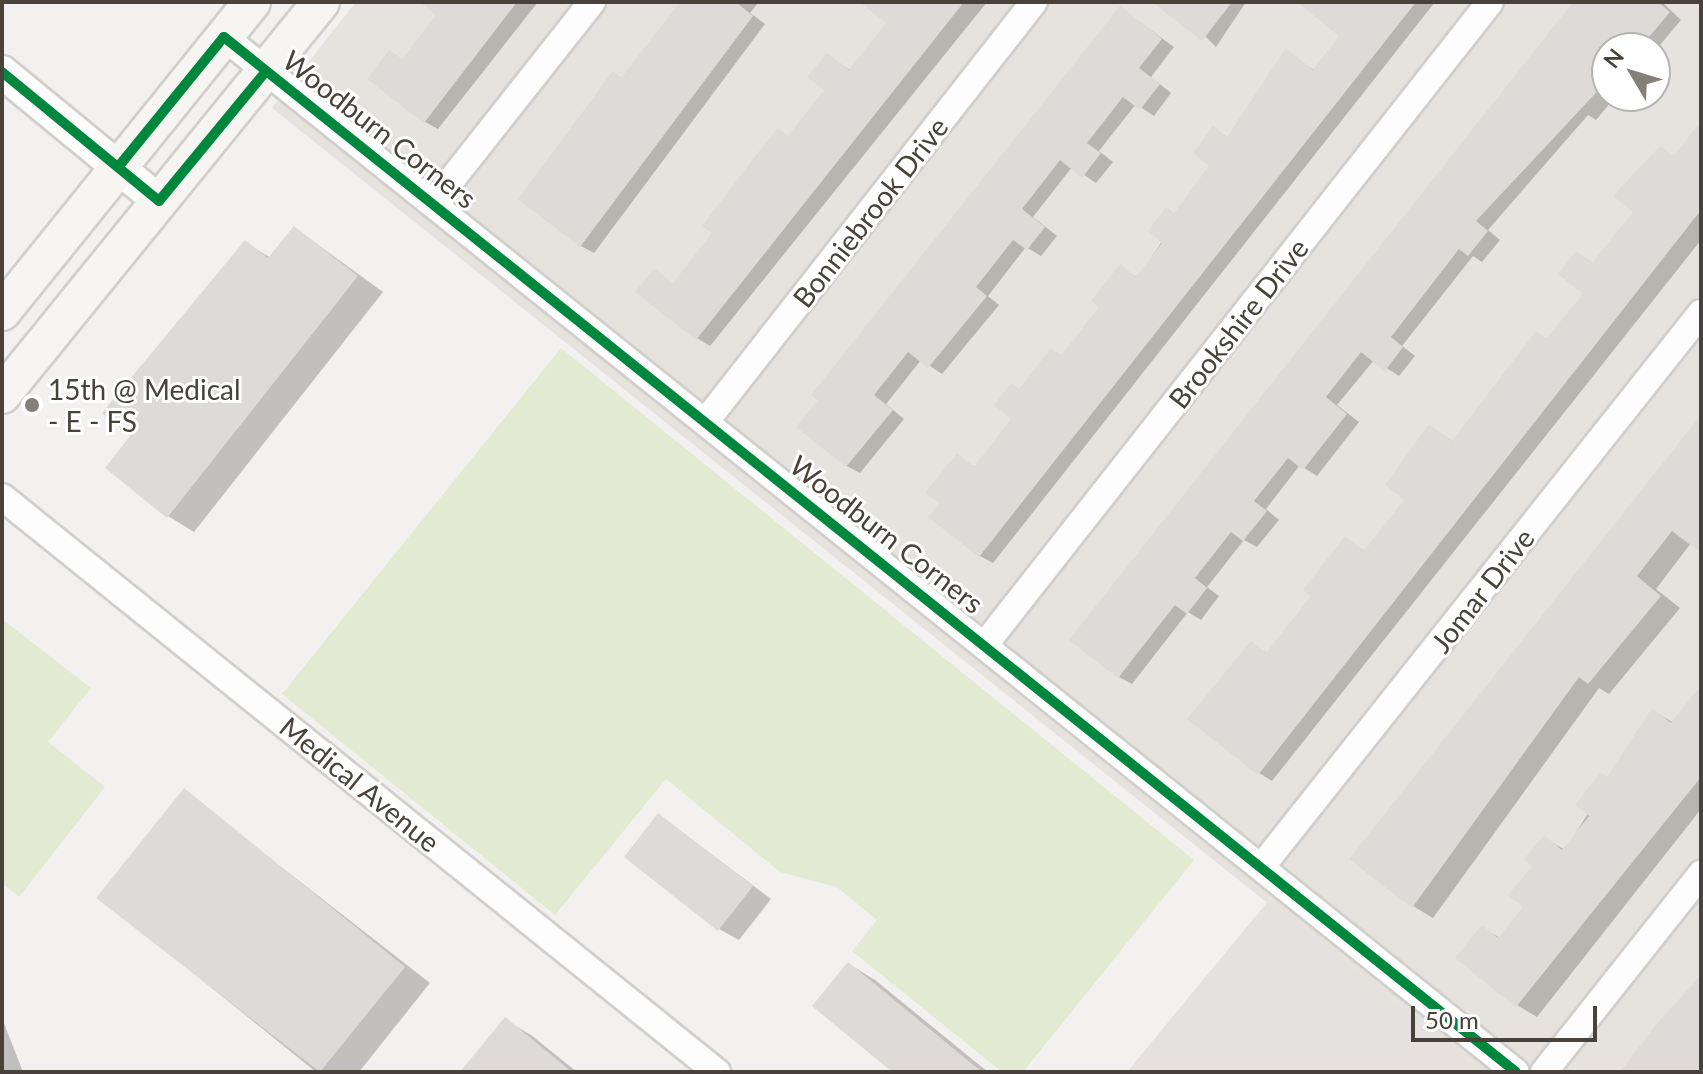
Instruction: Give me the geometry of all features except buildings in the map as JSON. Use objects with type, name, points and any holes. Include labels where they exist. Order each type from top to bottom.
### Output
[{"type":"main road","points":[[2,312],[252,2]]},
{"type":"main road","points":[[2,395],[321,2]]},
{"type":"street","points":[[434,202],[592,2]]},
{"type":"street","name":"Bonniebrook Drive","points":[[706,421],[1034,2]]},
{"type":"street","name":"Brookshire Drive","points":[[986,643],[1490,2]]},
{"type":"street","name":"Woodburn Corners","points":[[224,37],[986,643],[1516,1072]]},
{"type":"street","points":[[2,72],[159,201]]},
{"type":"street","name":"Jomar Drive","points":[[1262,866],[1701,313]]},
{"type":"street","name":"Medical Avenue","points":[[2,497],[717,1072]]},
{"type":"street","points":[[1544,1072],[1701,874]]},
{"type":"shaded area","points":[[356,2],[1701,2],[1701,1072],[1479,1072],[272,108]]},
{"type":"shaded area","points":[[1269,900],[1479,1072],[1127,1072]]},
{"type":"green space","points":[[561,348],[1194,860],[1023,1072],[1002,1072],[852,951],[877,920],[837,887],[780,872],[666,779],[555,915],[282,694]]},
{"type":"green space","points":[[2,619],[91,688],[48,742],[105,787],[19,897],[2,883]]},
{"type":"cycle path","points":[[119,166],[224,37],[1516,1072]]},
{"type":"cycle path","points":[[2,72],[159,201],[266,71]]},
{"type":"place","name":"15th @ Medical - E - FS","points":[[32,405]]}]
